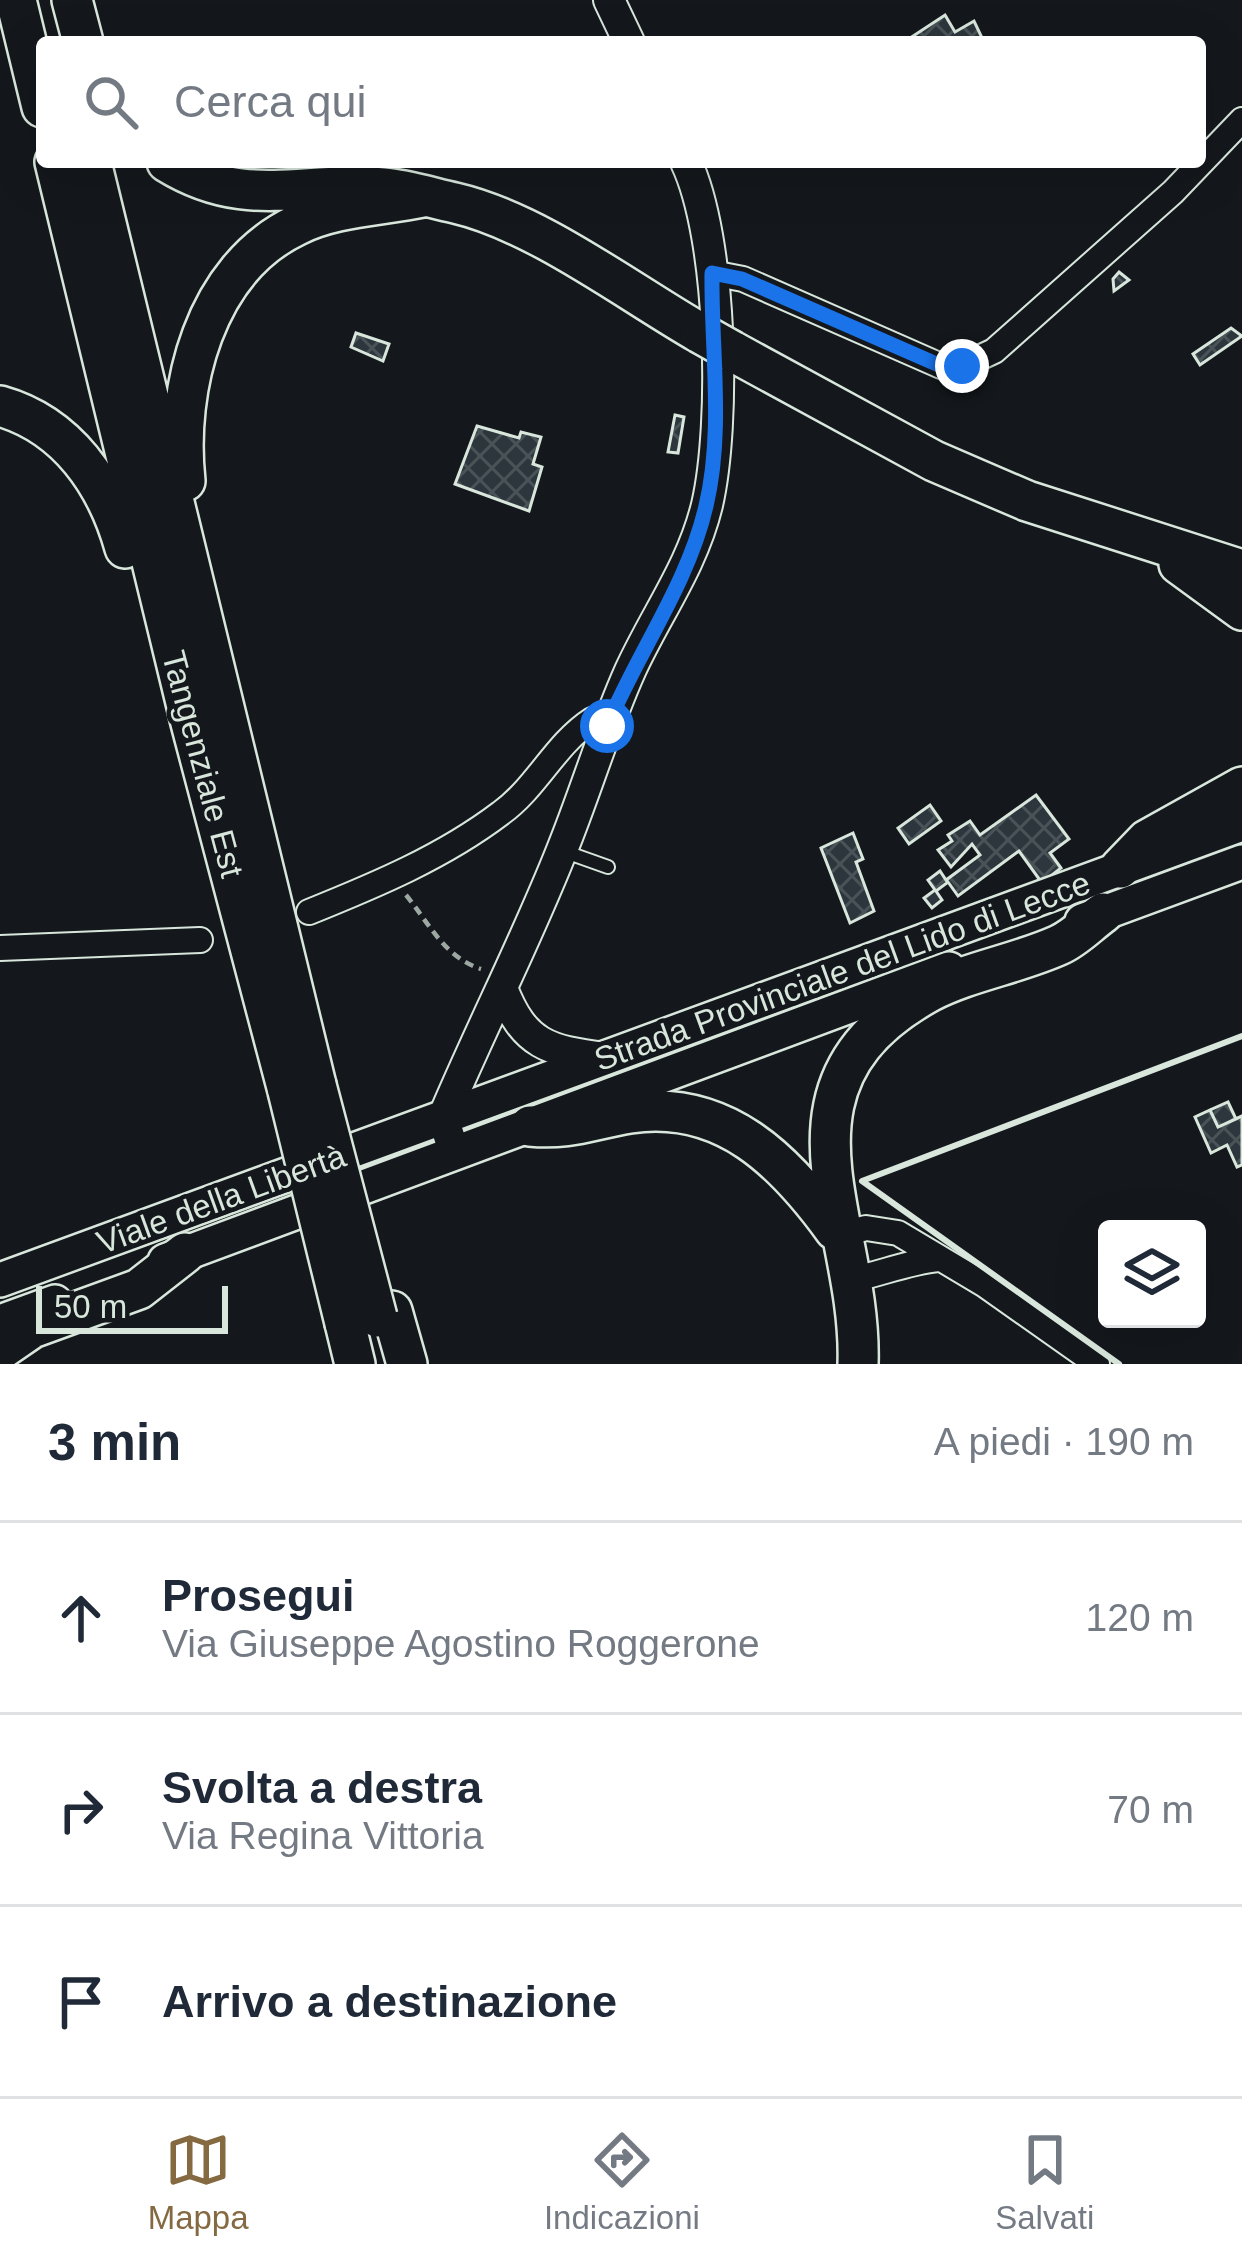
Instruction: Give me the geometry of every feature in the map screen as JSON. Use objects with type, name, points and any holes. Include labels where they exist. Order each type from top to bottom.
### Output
[{"type":"highway","points":[[16,0],[36,82]]},
{"type":"highway","points":[[52,0],[61,36]]},
{"type":"highway","points":[[72,0],[81,36]]},
{"type":"highway","name":"Tangenziale Est","points":[[57,168],[318,1144]]},
{"type":"highway","name":"Tangenziale Est","points":[[92,168],[207,720]]},
{"type":"highway","points":[[179,168],[202,179],[279,194],[385,188],[500,218],[934,461],[1128,536],[1242,570]]},
{"type":"highway","points":[[207,720],[220,637],[181,447],[191,369],[203,329],[245,267],[295,226],[360,206],[423,197]]},
{"type":"highway","points":[[0,406],[46,426],[69,445],[105,493],[118,520],[152,648],[207,720]]},
{"type":"highway","points":[[1128,536],[1202,577],[1242,610]]},
{"type":"highway","points":[[1120,868],[1147,840],[1242,787]]},
{"type":"highway","points":[[858,1364],[850,1280],[838,1234],[826,1144],[832,1105],[848,1065],[868,1038],[930,992],[1063,944],[1103,913]]},
{"type":"highway","points":[[530,1126],[568,1130],[636,1112],[680,1112],[741,1132],[779,1160],[838,1234]]},
{"type":"highway","points":[[318,1144],[369,1221],[355,1364]]},
{"type":"highway","points":[[318,1144],[307,1240],[355,1329],[388,1364]]},
{"type":"highway","points":[[0,1350],[32,1328],[139,1289],[185,1253]]},
{"type":"highway","points":[[355,1329],[406,1364]]},
{"type":"main road","name":"Strada Provinciale del Lido di Lecce","points":[[443,1118],[1242,824]]},
{"type":"main road","name":"Strada Provinciale del Lido di Lecce","points":[[455,1154],[1242,862]]},
{"type":"main road","name":"Viale della Libertà","points":[[0,1280],[443,1118]]},
{"type":"main road","name":"Viale della Libertà","points":[[0,1322],[455,1154]]},
{"type":"street","points":[[609,0],[626,36]]},
{"type":"street","points":[[1206,157],[1242,120]]},
{"type":"street","points":[[455,1154],[443,1118],[562,850],[632,668],[687,568],[707,504],[716,379],[712,273],[705,218],[688,168]]},
{"type":"street","points":[[712,273],[742,279],[941,366],[962,366],[994,351],[1195,168]]},
{"type":"street","points":[[309,912],[378,884],[501,814],[573,732],[592,720],[607,726]]},
{"type":"street","points":[[0,948],[200,940]]},
{"type":"street","points":[[502,988],[515,1021],[536,1041],[564,1052],[606,1058]]},
{"type":"street","points":[[838,1234],[866,1228],[898,1233],[1097,1364]]},
{"type":"street","points":[[850,1280],[907,1262],[939,1259]]},
{"type":"lane","points":[[562,850],[608,867]]},
{"type":"path","points":[[378,884],[407,896],[443,945],[502,988]]},
{"type":"building","points":[[945,15],[955,32],[974,21],[981,36],[913,36]]},
{"type":"building","points":[[1119,272],[1129,280],[1114,291],[1113,279]]},
{"type":"building","points":[[1231,328],[1242,336],[1200,365],[1193,354]]},
{"type":"building","points":[[356,333],[389,344],[383,361],[351,347]]},
{"type":"building","points":[[675,415],[684,417],[678,453],[668,452]]},
{"type":"building","points":[[477,426],[519,438],[521,432],[541,437],[533,464],[542,467],[529,511],[455,484]]},
{"type":"building","points":[[1036,795],[1069,839],[1050,853],[1061,868],[1042,883],[1019,851],[958,896],[948,882],[936,891],[942,900],[932,908],[924,898],[935,890],[928,880],[940,871],[946,880],[980,855],[972,844],[951,867],[938,850],[952,841],[948,835],[970,821],[980,835]]},
{"type":"building","points":[[930,805],[941,821],[909,844],[898,828]]},
{"type":"building","points":[[853,833],[863,859],[856,862],[874,911],[850,923],[821,848]]},
{"type":"building","points":[[1228,1102],[1236,1119],[1218,1127],[1210,1110]]},
{"type":"building","points":[[1210,1110],[1218,1127],[1242,1116],[1242,1165],[1237,1167],[1227,1145],[1211,1153],[1195,1117]]},
{"type":"wall","points":[[1119,1364],[862,1181],[1242,1036]]},
{"type":"route","points":[[607,726],[632,668],[687,568],[707,504],[716,379],[712,273],[742,279],[941,366],[962,366]]}]
